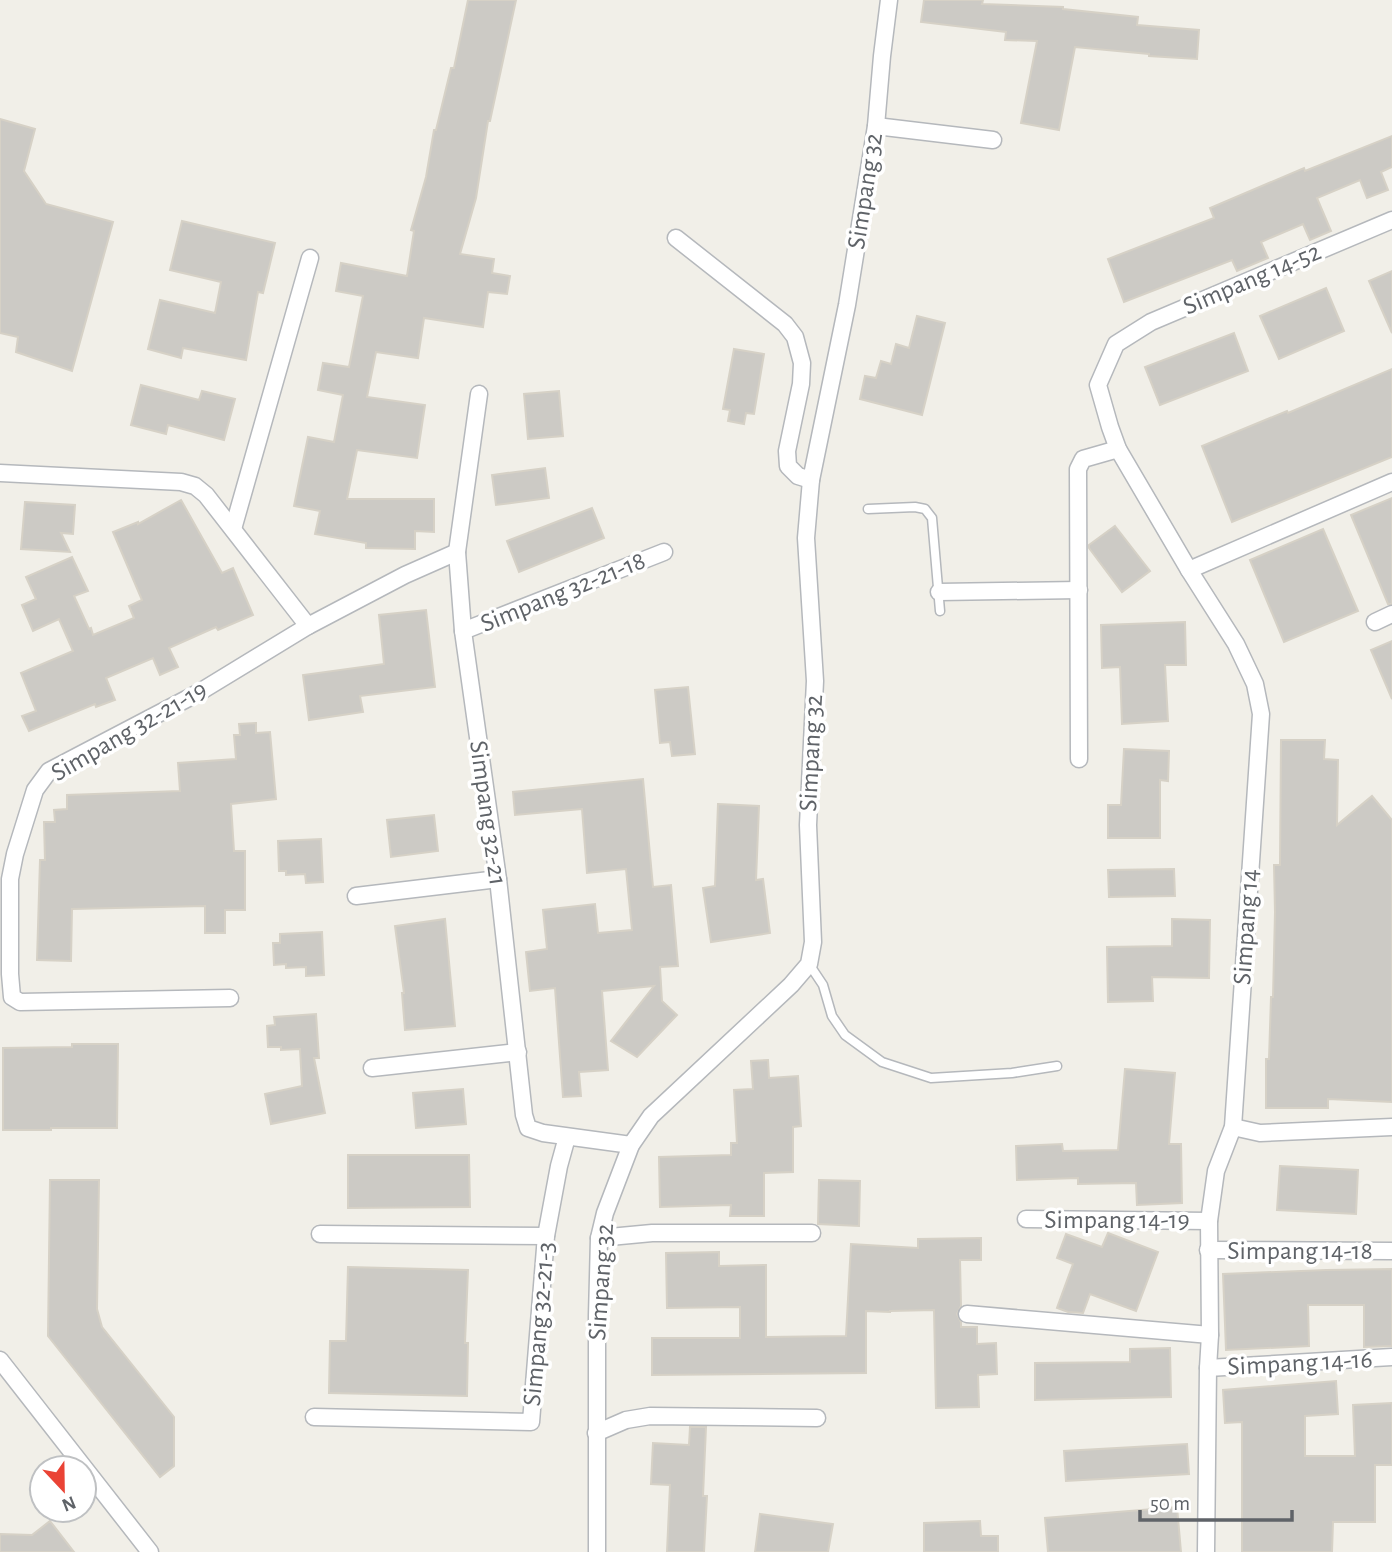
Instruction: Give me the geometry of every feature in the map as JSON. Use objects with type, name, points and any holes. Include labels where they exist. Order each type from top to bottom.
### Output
[{"type":"street","name":"Simpang 32","points":[[597,1552],[597,1316],[599,1238],[605,1213],[631,1145],[652,1116],[791,985],[809,964],[813,942],[808,825],[815,681],[806,538],[811,480],[847,305],[876,126],[881,56],[889,0]]},
{"type":"street","points":[[876,126],[993,140]]},
{"type":"street","name":"Simpang 14-52","points":[[1116,344],[1151,322],[1392,220]]},
{"type":"street","points":[[676,238],[785,324],[795,337],[802,363],[801,384],[786,451],[788,467],[798,476],[811,480]]},
{"type":"street","points":[[233,529],[310,258]]},
{"type":"street","name":"Simpang 14","points":[[1116,344],[1098,385],[1118,449],[1236,644],[1255,684],[1261,714],[1233,1128],[1216,1171],[1209,1221],[1206,1552]]},
{"type":"street","name":"Simpang 32-21","points":[[479,394],[457,552],[463,632],[498,878],[524,1115],[528,1128],[543,1133],[631,1145]]},
{"type":"street","points":[[1079,759],[1079,469],[1083,459],[1118,449]]},
{"type":"street","points":[[0,473],[181,482],[195,486],[206,495],[308,626]]},
{"type":"street","points":[[1189,570],[1392,482]]},
{"type":"street","name":"Simpang 32-21-19","points":[[230,998],[20,1002],[12,997],[10,879],[15,853],[35,790],[49,771],[198,693],[308,626],[405,575],[457,552]]},
{"type":"street","name":"Simpang 32-21-18","points":[[463,632],[664,552]]},
{"type":"street","points":[[939,592],[1079,590]]},
{"type":"street","points":[[1375,622],[1392,614]]},
{"type":"street","points":[[356,896],[498,878]]},
{"type":"street","points":[[372,1068],[518,1052]]},
{"type":"street","points":[[1233,1128],[1260,1133],[1392,1127]]},
{"type":"street","name":"Simpang 32-21-3","points":[[314,1417],[531,1422],[545,1236],[567,1137]]},
{"type":"street","name":"Simpang 14-19","points":[[1026,1219],[1209,1221]]},
{"type":"street","points":[[599,1238],[652,1233],[812,1233]]},
{"type":"street","points":[[320,1234],[545,1236]]},
{"type":"street","name":"Simpang 14-18","points":[[1208,1250],[1392,1251]]},
{"type":"street","points":[[967,1314],[1210,1335]]},
{"type":"street","name":"Simpang 14-16","points":[[1208,1368],[1392,1357]]},
{"type":"street","points":[[0,1360],[150,1552]]},
{"type":"street","points":[[596,1433],[626,1420],[650,1416],[817,1418]]},
{"type":"lane","points":[[868,509],[915,507],[925,509],[932,518],[940,611]]},
{"type":"lane","points":[[809,964],[823,985],[832,1016],[845,1035],[882,1062],[931,1078],[1012,1073],[1057,1066]]},
{"type":"building","points":[[468,0],[516,0],[488,121],[476,198],[460,254],[494,259],[492,273],[510,276],[507,294],[488,292],[483,327],[424,318],[418,358],[376,352],[367,397],[425,405],[417,458],[357,450],[347,499],[434,499],[434,532],[415,531],[415,549],[366,548],[366,543],[315,534],[320,511],[294,506],[308,437],[334,442],[343,395],[318,390],[323,363],[349,367],[363,296],[336,291],[341,263],[407,276],[414,231],[411,230],[426,177],[434,130],[451,68],[454,68]]},
{"type":"building","points":[[924,0],[983,0],[982,4],[1063,7],[1138,17],[1137,25],[1199,30],[1197,59],[1075,47],[1059,130],[1021,123],[1037,41],[1005,40],[1006,32],[921,22]]},
{"type":"building","points":[[0,119],[35,129],[24,171],[46,204],[113,222],[72,371],[16,352],[18,337],[0,333]]},
{"type":"building","points":[[1392,136],[1392,167],[1381,172],[1388,190],[1367,198],[1360,180],[1317,198],[1331,231],[1310,240],[1303,224],[1261,242],[1268,258],[1237,271],[1232,260],[1124,302],[1108,259],[1214,218],[1210,208],[1304,168],[1305,171]]},
{"type":"building","points":[[182,221],[275,243],[263,293],[258,292],[246,360],[183,348],[181,358],[148,349],[160,300],[215,313],[221,282],[170,270]]},
{"type":"building","points":[[1392,271],[1392,333],[1369,281]]},
{"type":"building","points":[[1326,288],[1344,331],[1279,359],[1260,316]]},
{"type":"building","points":[[917,316],[945,323],[922,415],[860,399],[865,376],[876,378],[881,361],[891,364],[896,344],[909,348]]},
{"type":"building","points":[[1234,333],[1248,371],[1160,405],[1145,367]]},
{"type":"building","points":[[734,349],[764,354],[754,414],[746,413],[744,424],[728,421],[730,410],[723,409]]},
{"type":"building","points":[[1392,369],[1392,457],[1232,522],[1202,446]]},
{"type":"building","points":[[141,385],[199,400],[202,391],[235,399],[224,440],[168,425],[166,434],[131,425]]},
{"type":"building","points":[[559,391],[563,436],[528,439],[524,394]]},
{"type":"building","points":[[545,468],[549,498],[496,505],[492,475]]},
{"type":"building","points":[[1392,498],[1392,604],[1388,604],[1351,515]]},
{"type":"building","points":[[181,500],[222,573],[233,568],[253,615],[218,630],[216,627],[169,648],[178,667],[160,675],[153,658],[106,678],[115,700],[96,707],[95,704],[29,731],[22,716],[36,711],[21,673],[73,651],[59,619],[33,631],[22,605],[36,599],[26,577],[72,557],[88,591],[74,596],[93,635],[134,618],[129,606],[142,600],[113,532],[138,524]]},
{"type":"building","points":[[25,502],[75,505],[73,534],[61,533],[70,552],[21,549]]},
{"type":"building","points":[[592,508],[604,538],[519,572],[507,541]]},
{"type":"building","points":[[1115,526],[1150,571],[1122,592],[1089,548],[1089,545]]},
{"type":"building","points":[[1323,529],[1358,611],[1284,642],[1250,560]]},
{"type":"building","points":[[426,610],[435,687],[360,696],[363,712],[309,720],[303,675],[384,664],[379,615]]},
{"type":"building","points":[[1185,622],[1186,665],[1165,665],[1168,721],[1122,724],[1120,667],[1102,668],[1101,625]]},
{"type":"building","points":[[1392,641],[1392,699],[1371,650]]},
{"type":"building","points":[[688,687],[695,754],[672,756],[670,742],[660,743],[655,690]]},
{"type":"building","points":[[256,723],[256,733],[270,732],[276,799],[231,804],[234,851],[245,851],[245,910],[225,910],[225,933],[205,933],[205,906],[72,909],[71,961],[37,960],[40,860],[45,860],[44,822],[55,822],[54,810],[67,809],[67,795],[180,791],[178,763],[236,759],[234,735],[240,735],[239,724]]},
{"type":"building","points":[[1281,740],[1325,740],[1324,759],[1338,760],[1337,825],[1372,796],[1392,820],[1392,1102],[1328,1099],[1328,1108],[1266,1108],[1266,1059],[1269,1059],[1273,997],[1274,865],[1280,865]]},
{"type":"building","points":[[1124,749],[1169,751],[1168,781],[1160,780],[1160,838],[1108,838],[1108,805],[1121,805]]},
{"type":"building","points":[[643,779],[653,887],[671,885],[678,966],[660,967],[662,1001],[677,1015],[637,1057],[611,1041],[654,986],[602,991],[608,1070],[579,1072],[581,1096],[563,1097],[555,988],[530,991],[526,952],[547,949],[543,910],[595,904],[598,933],[632,930],[626,869],[587,873],[582,809],[515,815],[513,792]]},
{"type":"building","points":[[718,804],[759,806],[756,880],[763,879],[770,933],[711,942],[703,888],[715,886]]},
{"type":"building","points":[[434,815],[438,851],[391,857],[387,820]]},
{"type":"building","points":[[321,839],[323,882],[306,883],[305,874],[286,875],[286,871],[279,871],[278,841]]},
{"type":"building","points":[[1174,869],[1175,896],[1109,897],[1108,870]]},
{"type":"building","points":[[445,919],[455,1026],[405,1030],[404,993],[395,926]]},
{"type":"building","points":[[1172,919],[1210,920],[1209,978],[1152,977],[1153,1001],[1108,1002],[1107,947],[1172,946]]},
{"type":"building","points":[[322,932],[324,975],[306,976],[306,967],[286,968],[286,964],[274,965],[273,943],[280,943],[280,934]]},
{"type":"building","points":[[316,1014],[319,1058],[314,1058],[325,1113],[271,1124],[265,1094],[302,1086],[300,1049],[281,1050],[281,1047],[268,1047],[267,1026],[275,1025],[274,1017]]},
{"type":"building","points":[[72,1044],[118,1044],[117,1128],[3,1130],[3,1048],[72,1047]]},
{"type":"building","points":[[768,1060],[769,1078],[798,1076],[801,1126],[793,1127],[793,1172],[764,1173],[764,1216],[730,1216],[731,1205],[660,1207],[659,1157],[731,1155],[731,1143],[737,1143],[734,1090],[753,1089],[751,1061]]},
{"type":"building","points":[[1125,1069],[1175,1073],[1169,1144],[1181,1144],[1182,1203],[1137,1205],[1136,1183],[1078,1184],[1078,1178],[1017,1180],[1016,1146],[1062,1144],[1063,1151],[1118,1150]]},
{"type":"building","points":[[463,1089],[466,1124],[416,1128],[413,1093]]},
{"type":"building","points":[[348,1155],[469,1155],[470,1207],[348,1208]]},
{"type":"building","points":[[1280,1166],[1358,1170],[1356,1214],[1277,1210]]},
{"type":"building","points":[[50,1180],[99,1180],[97,1309],[102,1327],[174,1417],[174,1466],[160,1477],[48,1336]]},
{"type":"building","points":[[819,1180],[860,1181],[859,1226],[818,1224]]},
{"type":"building","points":[[1108,1233],[1158,1252],[1136,1311],[1090,1294],[1083,1313],[1057,1308],[1073,1264],[1057,1258],[1066,1234],[1102,1247]]},
{"type":"building","points":[[981,1238],[981,1260],[960,1260],[961,1306],[957,1314],[961,1327],[977,1327],[977,1344],[996,1343],[997,1374],[978,1375],[979,1407],[936,1408],[934,1310],[866,1311],[866,1373],[652,1375],[652,1338],[740,1338],[740,1307],[667,1308],[666,1253],[719,1252],[719,1266],[766,1265],[766,1337],[846,1336],[851,1244],[918,1248],[918,1239]]},
{"type":"building","points":[[348,1267],[468,1270],[465,1343],[468,1343],[467,1396],[329,1393],[330,1341],[346,1341]]},
{"type":"building","points":[[1392,1269],[1392,1346],[1364,1347],[1364,1305],[1308,1305],[1309,1346],[1226,1350],[1223,1274]]},
{"type":"building","points":[[1170,1348],[1171,1397],[1035,1400],[1035,1363],[1130,1362],[1130,1349]]},
{"type":"building","points":[[1336,1381],[1338,1414],[1305,1416],[1305,1456],[1355,1456],[1353,1405],[1392,1403],[1392,1465],[1375,1465],[1375,1522],[1333,1522],[1332,1552],[1242,1552],[1242,1422],[1225,1423],[1223,1390]]},
{"type":"building","points":[[690,1427],[706,1427],[703,1496],[707,1496],[704,1552],[667,1552],[670,1485],[651,1484],[653,1443],[689,1445]]},
{"type":"building","points":[[1187,1444],[1189,1474],[1066,1481],[1064,1451]]},
{"type":"building","points":[[1177,1507],[1181,1552],[1048,1552],[1045,1518]]},
{"type":"building","points":[[760,1514],[833,1524],[828,1552],[755,1552]]},
{"type":"building","points":[[980,1521],[981,1536],[998,1536],[998,1552],[924,1552],[924,1523]]},
{"type":"building","points":[[46,1524],[52,1524],[74,1552],[0,1552],[0,1534],[32,1535]]}]
